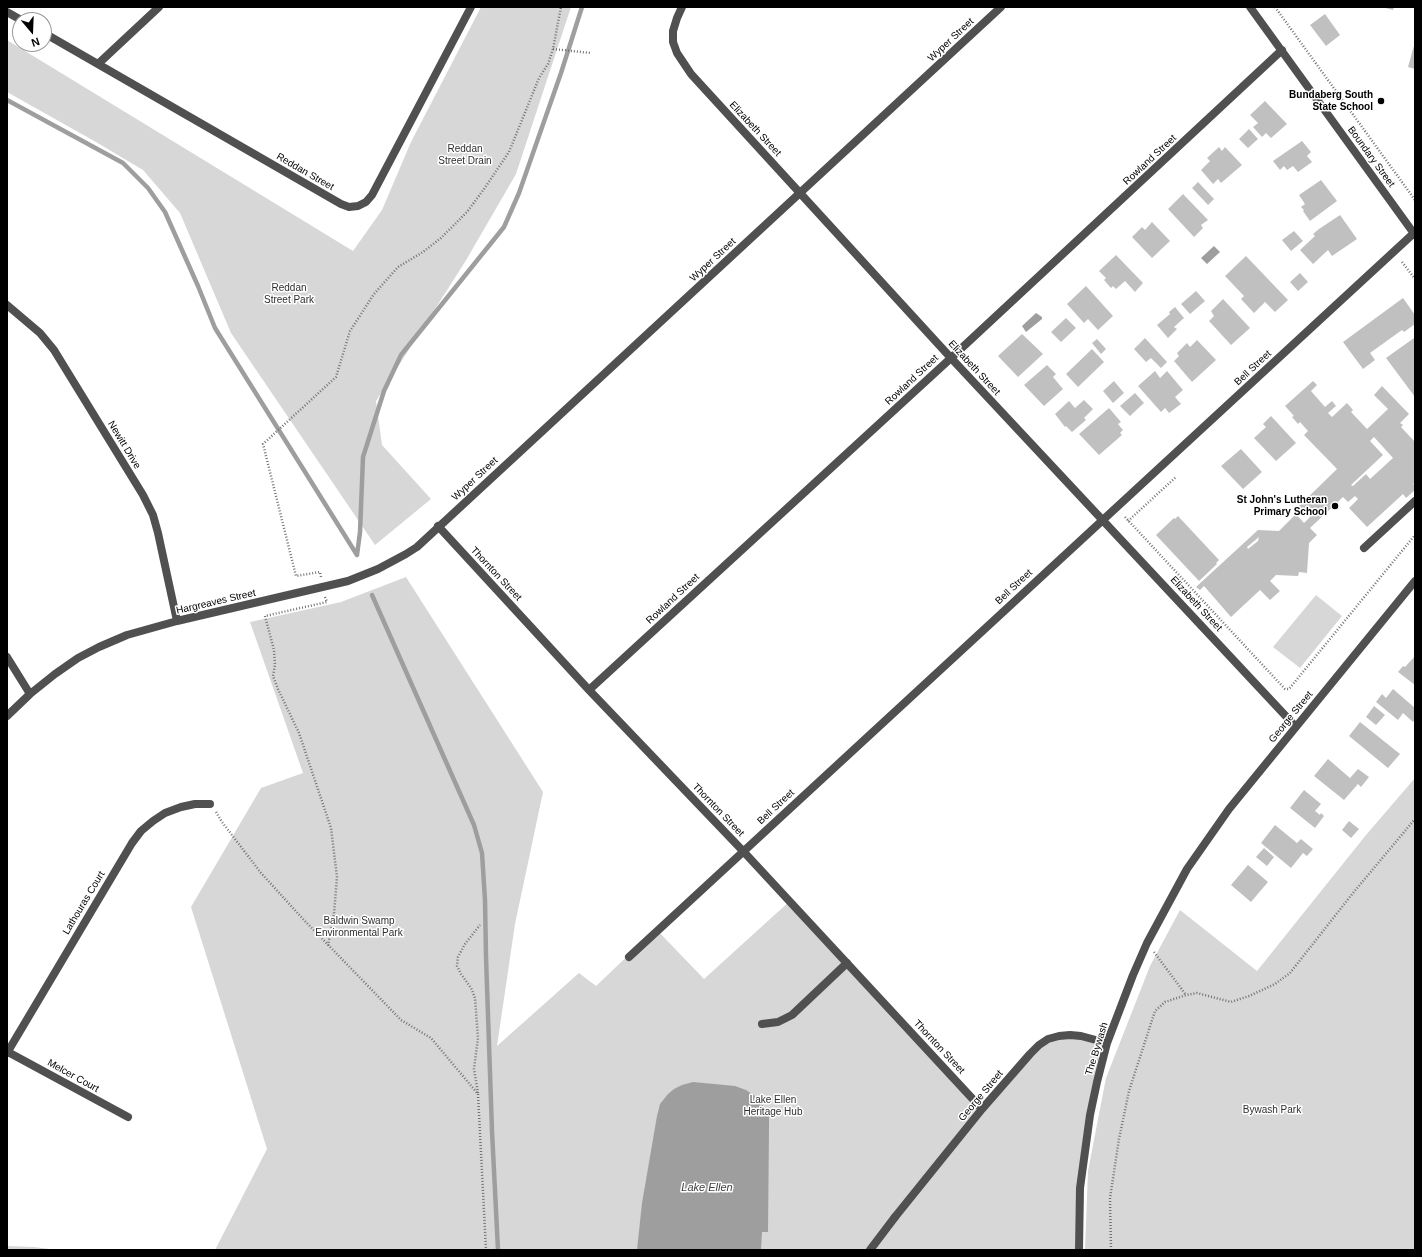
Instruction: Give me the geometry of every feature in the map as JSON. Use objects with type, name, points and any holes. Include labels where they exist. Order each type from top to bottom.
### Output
[{"type":"street","points":[[98,64],[159,7]]},
{"type":"street","name":"Reddan Street","points":[[52,38],[341,204],[349,207],[358,206],[366,202],[372,194],[471,7]]},
{"type":"street","name":"Elizabeth Street","points":[[682,7],[673,31],[673,42],[683,64],[691,74],[951,358],[1296,727]]},
{"type":"street","name":"Wyper Street","points":[[438,526],[1001,7]]},
{"type":"street","name":"Boundary Street","points":[[1252,9],[1414,234]]},
{"type":"street","name":"Rowland Street","points":[[589,690],[951,358],[1282,50]]},
{"type":"street","name":"Bell Street","points":[[629,957],[1414,234]]},
{"type":"street","name":"Newitt Drive","points":[[7,305],[40,333],[54,350],[143,495],[153,516],[158,533],[178,621]]},
{"type":"street","points":[[1364,548],[1415,501]]},
{"type":"street","name":"Hargreaves Street","points":[[7,716],[30,694],[72,662],[99,646],[127,635],[178,621],[333,585],[361,577],[395,561],[416,547],[438,526]]},
{"type":"street","name":"Thornton Street","points":[[438,526],[589,690],[743,851],[982,1109]]},
{"type":"street","name":"George Street","points":[[1187,869],[1229,809],[1415,581]]},
{"type":"street","points":[[7,657],[30,694]]},
{"type":"street","name":"Lathouras Court","points":[[7,1052],[132,843],[141,831],[165,813],[195,804],[210,804]]},
{"type":"street","name":"The Bywash","points":[[1079,1250],[1080,1188],[1084,1156],[1090,1115],[1108,1043],[1133,975],[1147,943],[1187,869]]},
{"type":"street","points":[[762,1024],[778,1022],[792,1015],[847,963]]},
{"type":"street","name":"George Street","points":[[870,1250],[982,1109],[1039,1045],[1048,1039],[1070,1035],[1081,1036],[1108,1043]]},
{"type":"street","name":"Melcer Court","points":[[7,1052],[128,1117]]},
{"type":"path","points":[[321,577],[320,572],[296,576],[263,444],[336,377],[350,331],[374,294],[398,267],[423,252],[441,238],[467,212],[484,189],[509,152],[539,78],[548,64],[554,49],[561,7]]},
{"type":"path","points":[[1275,7],[1415,200]]},
{"type":"path","points":[[554,49],[591,53]]},
{"type":"path","points":[[1402,262],[1415,279]]},
{"type":"path","points":[[1128,520],[1176,477]]},
{"type":"path","points":[[1125,517],[1284,689],[1289,690],[1415,535]]},
{"type":"path","points":[[325,597],[327,602],[265,616],[274,650],[274,676],[278,689],[299,733],[331,828],[337,876],[334,914],[328,946]]},
{"type":"path","points":[[210,804],[261,873],[328,946],[401,1020],[431,1038],[478,1094]]},
{"type":"path","points":[[1111,1250],[1110,1198],[1119,1139],[1133,1077],[1155,1011],[1165,1002],[1197,993],[1230,1002],[1249,996],[1275,984],[1290,973],[1353,893],[1415,819]]},
{"type":"path","points":[[480,925],[465,944],[458,957],[457,966],[471,988],[475,998],[478,1038],[474,1069],[478,1094],[486,1250]]},
{"type":"path","points":[[1147,943],[1186,995]]},
{"type":"green space","points":[[481,7],[571,7],[516,174],[465,262],[376,401],[382,445],[431,499],[375,545],[231,333],[180,213],[143,170],[7,92],[7,40],[12,43],[12,52],[27,52],[353,251],[382,210],[411,142]]},
{"type":"green space","name":"Baldwin Swamp Environmental Park","points":[[406,577],[543,792],[515,924],[497,1046],[579,973],[596,986],[656,929],[704,979],[791,900],[982,1107],[1028,1053],[1058,1035],[1107,1041],[1089,1115],[1078,1250],[215,1250],[267,1149],[191,907],[261,788],[303,773],[250,622],[341,602]]},
{"type":"green space","points":[[1316,595],[1342,616],[1300,668],[1273,647]]},
{"type":"green space","name":"Bywash Park","points":[[1415,778],[1415,1250],[1085,1250],[1088,1171],[1106,1078],[1150,966],[1180,910],[1257,971],[1366,835]]},
{"type":"green space","points":[[7,1246],[34,1247],[58,1250],[7,1250]]},
{"type":"water","points":[[1214,246],[1220,252],[1207,264],[1201,258]]},
{"type":"water","points":[[1036,313],[1042,317],[1042,319],[1026,332],[1022,326]]},
{"type":"water","name":"Lake Ellen","points":[[693,1082],[735,1086],[746,1090],[755,1096],[765,1108],[769,1117],[768,1232],[762,1232],[761,1249],[768,1250],[637,1250],[642,1203],[660,1104],[674,1089]]},
{"type":"building","points":[[1382,7],[1394,7],[1393,10]]},
{"type":"building","points":[[1325,14],[1340,35],[1326,46],[1310,25]]},
{"type":"building","points":[[1415,42],[1415,69],[1408,67]]},
{"type":"building","points":[[1265,101],[1287,124],[1271,138],[1266,133],[1262,137],[1253,127],[1258,123],[1250,115]]},
{"type":"building","points":[[1249,129],[1258,139],[1248,148],[1239,139]]},
{"type":"building","points":[[1302,141],[1311,152],[1307,156],[1312,162],[1298,172],[1293,166],[1287,170],[1284,166],[1280,170],[1273,161]]},
{"type":"building","points":[[1219,147],[1222,151],[1225,147],[1242,165],[1221,183],[1218,179],[1213,184],[1201,170],[1210,161],[1207,158]]},
{"type":"building","points":[[1321,180],[1337,201],[1310,221],[1301,207],[1305,204],[1299,195]]},
{"type":"building","points":[[1198,182],[1214,199],[1208,205],[1192,188]]},
{"type":"building","points":[[1183,194],[1208,220],[1201,225],[1203,228],[1194,237],[1168,209]]},
{"type":"building","points":[[1340,215],[1357,239],[1332,256],[1328,250],[1313,264],[1300,250],[1315,236],[1313,234]]},
{"type":"building","points":[[1152,222],[1170,241],[1152,258],[1132,237],[1142,227],[1145,230]]},
{"type":"building","points":[[1294,231],[1303,241],[1291,251],[1282,240]]},
{"type":"building","points":[[1116,255],[1143,283],[1135,292],[1125,281],[1116,289],[1113,286],[1111,288],[1104,280],[1106,278],[1099,271]]},
{"type":"building","points":[[1246,256],[1288,300],[1275,312],[1265,302],[1254,313],[1241,299],[1244,296],[1225,276]]},
{"type":"building","points":[[1300,273],[1308,282],[1298,291],[1290,282]]},
{"type":"building","points":[[1086,286],[1113,316],[1098,330],[1088,319],[1084,323],[1067,304]]},
{"type":"building","points":[[1196,291],[1205,301],[1190,314],[1181,304]]},
{"type":"building","points":[[1403,298],[1415,315],[1415,324],[1404,332],[1402,330],[1370,353],[1375,360],[1363,369],[1343,342]]},
{"type":"building","points":[[1223,299],[1250,328],[1231,345],[1209,321],[1214,316],[1211,311]]},
{"type":"building","points":[[1175,307],[1184,318],[1174,327],[1177,329],[1168,338],[1157,325],[1170,314],[1169,312]]},
{"type":"building","points":[[1066,318],[1076,328],[1061,342],[1051,332]]},
{"type":"building","points":[[1022,334],[1043,354],[1018,377],[998,356]]},
{"type":"building","points":[[1145,338],[1167,362],[1161,368],[1151,358],[1146,362],[1134,349]]},
{"type":"building","points":[[1414,338],[1415,339],[1415,397],[1386,358]]},
{"type":"building","points":[[1097,339],[1106,349],[1101,354],[1092,343]]},
{"type":"building","points":[[1197,340],[1216,360],[1192,382],[1174,361],[1179,356],[1177,353],[1187,343],[1190,347]]},
{"type":"building","points":[[1092,349],[1104,362],[1078,387],[1066,374]]},
{"type":"building","points":[[1047,365],[1056,374],[1053,377],[1063,389],[1044,406],[1024,385]]},
{"type":"building","points":[[1155,371],[1160,378],[1167,371],[1183,390],[1175,397],[1181,404],[1169,413],[1165,408],[1161,412],[1138,386]]},
{"type":"building","points":[[1114,381],[1124,393],[1113,403],[1103,391]]},
{"type":"building","points":[[1313,381],[1317,385],[1311,391],[1325,407],[1332,401],[1336,406],[1328,413],[1332,417],[1347,403],[1353,410],[1351,412],[1367,429],[1388,409],[1374,395],[1382,386],[1409,414],[1400,423],[1403,425],[1401,427],[1415,442],[1415,483],[1413,484],[1415,486],[1415,490],[1406,498],[1403,494],[1367,527],[1349,508],[1358,499],[1355,496],[1348,502],[1343,497],[1310,528],[1317,535],[1309,543],[1307,573],[1299,572],[1298,576],[1276,575],[1270,581],[1280,591],[1270,600],[1260,590],[1231,617],[1204,586],[1200,590],[1196,587],[1258,530],[1279,531],[1296,514],[1304,523],[1310,517],[1299,506],[1337,469],[1304,435],[1308,431],[1300,422],[1298,424],[1292,417],[1294,416],[1285,406]],"holes":[[[1374,437],[1393,458],[1370,479],[1366,474],[1353,486],[1351,485],[1383,455],[1370,441]],[[1259,537],[1258,541],[1248,549],[1247,547]]]},
{"type":"building","points":[[1135,393],[1144,403],[1130,416],[1120,406]]},
{"type":"building","points":[[1084,400],[1093,409],[1084,418],[1086,420],[1072,432],[1066,426],[1065,427],[1055,414],[1069,401],[1075,408]]},
{"type":"building","points":[[1109,408],[1121,422],[1118,424],[1123,430],[1120,433],[1122,435],[1099,455],[1079,434]]},
{"type":"building","points":[[1271,416],[1296,443],[1276,461],[1254,438],[1266,427],[1263,424]]},
{"type":"building","points":[[1241,449],[1262,472],[1243,489],[1221,466]]},
{"type":"building","points":[[1178,516],[1219,560],[1216,563],[1217,564],[1199,581],[1156,535]]},
{"type":"building","points":[[1415,656],[1415,685],[1398,672]]},
{"type":"building","points":[[1393,689],[1415,708],[1415,719],[1413,722],[1403,713],[1398,720],[1376,702],[1382,694],[1386,698]]},
{"type":"building","points":[[1374,706],[1385,715],[1376,725],[1366,717]]},
{"type":"building","points":[[1360,722],[1400,754],[1388,768],[1349,736]]},
{"type":"building","points":[[1328,759],[1350,778],[1358,769],[1369,777],[1361,787],[1358,784],[1344,800],[1314,776]]},
{"type":"building","points":[[1304,790],[1321,804],[1315,811],[1324,816],[1315,828],[1290,808]]},
{"type":"building","points":[[1349,821],[1359,829],[1351,838],[1342,830]]},
{"type":"building","points":[[1275,825],[1297,843],[1301,839],[1313,849],[1307,856],[1303,853],[1291,868],[1261,843]]},
{"type":"building","points":[[1264,848],[1274,857],[1267,866],[1256,857]]},
{"type":"building","points":[[1248,865],[1268,882],[1251,902],[1231,885]]},
{"type":"waterway","points":[[357,555],[360,532],[363,457],[384,391],[401,355],[504,227],[519,193],[561,73],[582,7]]},
{"type":"waterway","points":[[7,100],[123,163],[148,188],[165,212],[215,328],[357,555]]},
{"type":"waterway","points":[[372,595],[474,825],[482,853],[485,900],[492,1131],[498,1250]]},
{"type":"place","name":"Bundaberg South State School","points":[[1381,101]]},
{"type":"place","name":"St John's Lutheran Primary School","points":[[1335,506]]},
{"type":"park label","name":"Reddan Street Drain","points":[[465,154]]},
{"type":"park label","name":"Reddan Street Park","points":[[289,294]]},
{"type":"park label","name":"Lake Ellen Heritage Hub","points":[[773,1106]]}]
